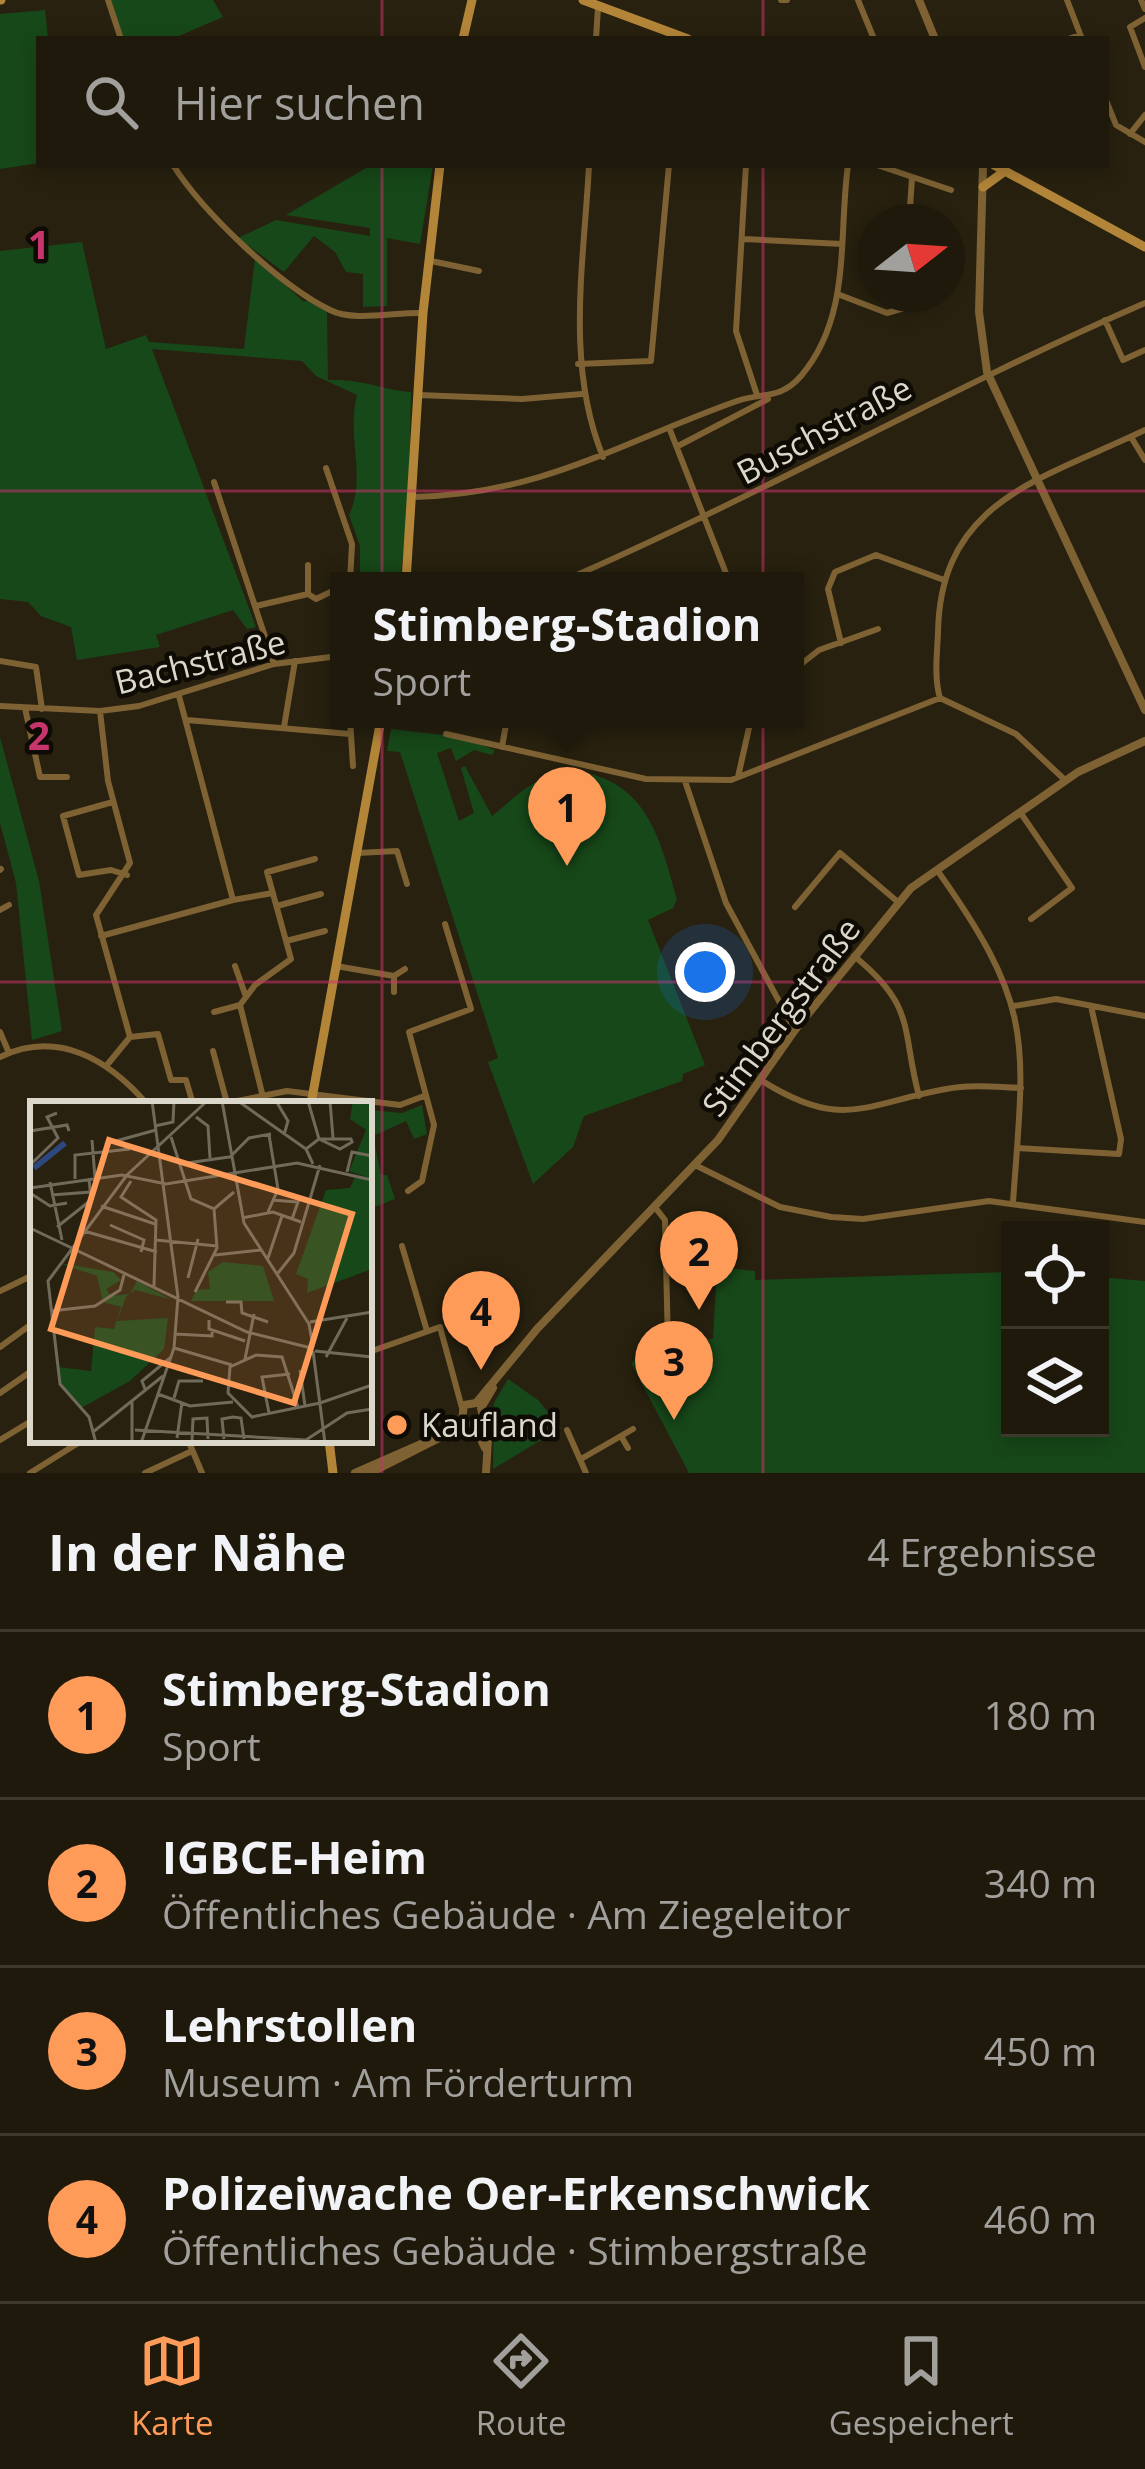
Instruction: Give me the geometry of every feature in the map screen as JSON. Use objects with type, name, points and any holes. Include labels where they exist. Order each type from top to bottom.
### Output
[{"type":"main road","points":[[464,36],[472,0]]},
{"type":"main road","points":[[583,0],[680,36]]},
{"type":"main road","points":[[407,572],[423,313],[440,168]]},
{"type":"main road","points":[[1000,168],[1145,247]]},
{"type":"main road","points":[[983,187],[1005,171]]},
{"type":"main road","points":[[312,1098],[379,728]]},
{"type":"main road","points":[[326,1443],[329,1473]]},
{"type":"street","points":[[108,0],[120,36]]},
{"type":"street","points":[[858,0],[873,36]]},
{"type":"street","points":[[919,0],[934,36]]},
{"type":"street","points":[[1067,0],[1081,36]]},
{"type":"street","points":[[1141,0],[1145,9]]},
{"type":"street","points":[[596,36],[598,5]]},
{"type":"street","points":[[1145,18],[1130,27],[1145,67]]},
{"type":"street","points":[[1109,108],[1116,125],[1145,142]]},
{"type":"street","points":[[1130,134],[1145,115]]},
{"type":"street","points":[[175,168],[202,205],[241,242],[332,312],[423,313]]},
{"type":"street","points":[[590,168],[578,364],[582,394],[603,457]]},
{"type":"street","points":[[578,364],[651,362],[669,168]]},
{"type":"street","points":[[746,168],[737,343],[757,395]]},
{"type":"street","points":[[678,446],[769,399],[800,377],[840,295],[848,168]]},
{"type":"street","points":[[885,168],[951,190]]},
{"type":"street","points":[[983,168],[979,312],[987,372],[1145,710]]},
{"type":"street","points":[[910,204],[912,178]]},
{"type":"street","points":[[744,238],[842,244]]},
{"type":"street","points":[[428,261],[479,272]]},
{"type":"street","points":[[840,295],[857,302]]},
{"type":"street","name":"Buschstraße","points":[[584,572],[707,518],[987,372],[1145,303]]},
{"type":"street","points":[[1106,320],[1123,360],[1145,350]]},
{"type":"street","points":[[418,395],[522,400],[582,394]]},
{"type":"street","points":[[414,497],[522,485],[757,395],[769,399]]},
{"type":"street","points":[[670,430],[726,572]]},
{"type":"street","points":[[940,698],[938,623],[944,580],[963,538],[981,516],[1036,482],[1145,430]]},
{"type":"street","points":[[1130,437],[1145,460]]},
{"type":"street","points":[[326,468],[352,544],[350,572]]},
{"type":"street","points":[[214,482],[274,664]]},
{"type":"street","points":[[841,643],[827,589],[835,572],[876,555],[944,580]]},
{"type":"street","points":[[308,565],[308,594]]},
{"type":"street","points":[[256,606],[330,592]]},
{"type":"street","points":[[804,663],[878,629]]},
{"type":"street","name":"Bachstraße","points":[[0,706],[100,711],[179,695],[274,664],[330,657]]},
{"type":"street","points":[[284,727],[295,661]]},
{"type":"street","points":[[0,662],[36,667],[42,709]]},
{"type":"street","points":[[179,695],[232,900]]},
{"type":"street","points":[[446,734],[627,776],[685,781],[738,777],[940,698],[1016,734],[1066,781]]},
{"type":"street","points":[[25,708],[40,777],[67,777]]},
{"type":"street","points":[[100,711],[113,802],[129,856],[127,875],[100,903],[96,915],[130,1037]]},
{"type":"street","name":"Bachstraße","points":[[187,720],[350,734]]},
{"type":"street","points":[[350,728],[353,766]]},
{"type":"street","points":[[502,747],[505,728]]},
{"type":"street","points":[[738,777],[749,728]]},
{"type":"street","name":"Stimbergstraße","points":[[472,1406],[694,1165],[898,902],[937,869],[1066,781],[1145,741]]},
{"type":"street","points":[[685,781],[726,903],[795,1030]]},
{"type":"street","points":[[113,802],[63,817],[79,875],[111,870],[127,875]]},
{"type":"street","points":[[1020,812],[1072,888],[1031,919]]},
{"type":"street","points":[[357,853],[398,851],[407,884]]},
{"type":"street","points":[[795,907],[840,853],[898,902]]},
{"type":"street","points":[[262,1094],[240,1005],[245,994],[291,959],[267,872],[315,859]]},
{"type":"street","points":[[937,869],[992,948],[1014,1006],[1024,1054],[1013,1202]]},
{"type":"street","points":[[101,936],[273,893]]},
{"type":"street","points":[[277,906],[321,894]]},
{"type":"street","points":[[0,910],[9,905]]},
{"type":"street","points":[[408,1191],[422,1181],[433,1141],[409,1032],[471,1009],[445,924]]},
{"type":"street","points":[[286,941],[325,931]]},
{"type":"street","points":[[854,956],[883,982],[908,1023],[919,1096]]},
{"type":"street","points":[[235,966],[245,994]]},
{"type":"street","points":[[336,966],[394,976],[405,969]]},
{"type":"street","points":[[394,976],[394,992]]},
{"type":"street","points":[[1014,1006],[1056,999],[1145,1016]]},
{"type":"street","points":[[214,1012],[240,1005]]},
{"type":"street","points":[[1017,1148],[1119,1154],[1121,1139],[1091,1006]]},
{"type":"street","points":[[0,1032],[9,1053]]},
{"type":"street","points":[[107,1065],[130,1037],[158,1034],[171,1080],[186,1080],[192,1101]]},
{"type":"street","points":[[0,1057],[51,1047],[88,1053],[144,1101]]},
{"type":"street","points":[[213,1052],[225,1101]]},
{"type":"street","points":[[759,1079],[795,1100],[831,1109],[871,1110],[976,1085],[1023,1088]]},
{"type":"street","points":[[233,1101],[262,1094],[350,1101]]},
{"type":"street","points":[[372,1103],[400,1105],[426,1096]]},
{"type":"street","points":[[694,1165],[780,1208],[831,1217],[863,1219],[963,1202],[1013,1202],[1145,1222]]},
{"type":"street","points":[[654,1207],[665,1220],[668,1344]]},
{"type":"street","points":[[402,1246],[428,1331]]},
{"type":"street","points":[[0,1291],[30,1277]]},
{"type":"street","points":[[0,1347],[30,1325]]},
{"type":"street","points":[[372,1351],[440,1327],[456,1381],[472,1406],[471,1422],[486,1455],[486,1473]]},
{"type":"street","points":[[0,1393],[30,1372]]},
{"type":"street","points":[[471,1422],[472,1406]]},
{"type":"street","points":[[0,1440],[30,1422]]},
{"type":"street","points":[[355,1473],[471,1422]]},
{"type":"street","points":[[370,1473],[471,1422]]},
{"type":"street","points":[[581,1459],[633,1429]]},
{"type":"street","points":[[567,1430],[586,1473]]},
{"type":"street","points":[[621,1436],[628,1448]]},
{"type":"street","points":[[30,1473],[77,1443]]},
{"type":"street","points":[[189,1443],[202,1473]]},
{"type":"street","points":[[145,1473],[192,1451]]},
{"type":"green space","points":[[111,0],[213,0],[223,17],[179,36],[122,36]]},
{"type":"green space","points":[[45,10],[48,36],[36,36],[36,163],[0,169],[0,14]]},
{"type":"green space","points":[[366,168],[433,168],[420,244],[387,238],[387,306],[363,307],[363,274],[346,272],[335,252],[314,236],[284,272],[238,238],[276,220],[370,236],[370,228],[286,215]]},
{"type":"green space","points":[[82,242],[106,349],[146,335],[149,342],[244,349],[255,258],[304,302],[309,299],[327,312],[328,380],[411,392],[409,503],[401,572],[360,572],[360,546],[349,515],[356,486],[357,395],[316,376],[302,361],[152,349],[256,627],[247,629],[233,610],[156,635],[160,647],[77,660],[71,627],[41,616],[28,602],[0,599],[0,251]]},
{"type":"green space","points":[[391,729],[460,737],[495,750],[492,755],[474,750],[456,761],[451,748],[437,753],[459,821],[474,813],[461,768],[465,766],[492,816],[543,778],[566,775],[578,779],[583,772],[623,789],[637,803],[664,856],[677,899],[673,908],[648,920],[705,1065],[683,1074],[682,1081],[584,1116],[573,1147],[533,1184],[488,1062],[498,1058],[400,752],[387,751]]},
{"type":"green space","points":[[0,737],[39,881],[62,1031],[32,1040],[16,883],[0,823]]},
{"type":"green space","points":[[422,1105],[427,1134],[414,1139],[406,1121],[373,1136],[381,1175],[387,1175],[395,1199],[372,1208],[372,1110],[402,1113]]},
{"type":"green space","points":[[717,1267],[755,1271],[755,1280],[1001,1272],[1001,1437],[1109,1437],[1109,1278],[1145,1281],[1145,1473],[689,1473],[631,1363],[654,1348],[656,1326],[665,1327],[666,1344],[672,1337],[713,1339]]},
{"type":"green space","points":[[508,1379],[538,1400],[561,1428],[493,1469],[494,1403]]},
{"type":"place","name":"Stimberg-Stadion","points":[[567,866]]},
{"type":"place","name":"IGBCE-Heim","points":[[699,1310]]},
{"type":"place","name":"Polizeiwache Oer-Erkenschwick","points":[[481,1370]]},
{"type":"place","name":"Lehrstollen","points":[[674,1420]]},
{"type":"place","name":"Kaufland","points":[[397,1425]]}]
